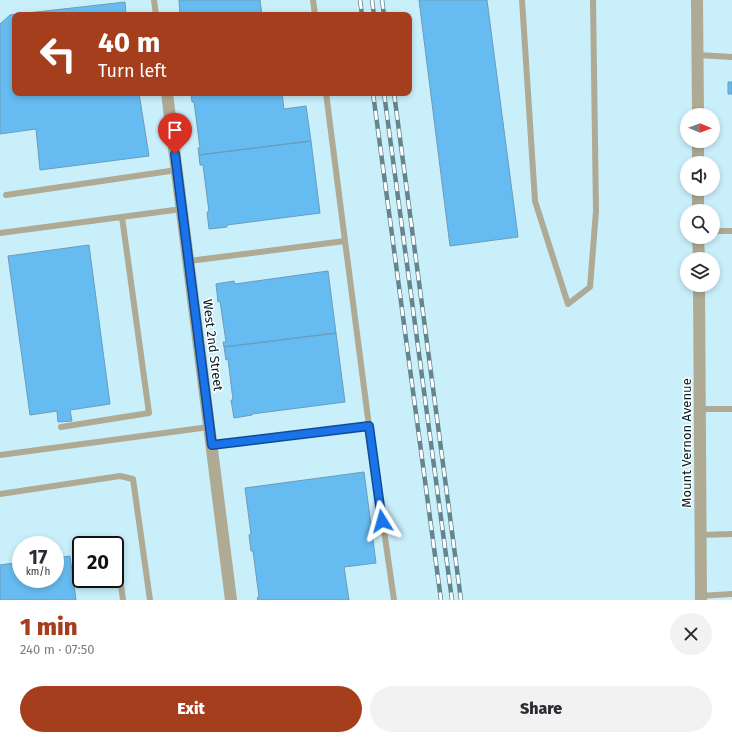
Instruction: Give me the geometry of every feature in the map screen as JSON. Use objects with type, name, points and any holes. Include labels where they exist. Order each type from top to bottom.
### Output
[{"type":"street","points":[[697,0],[698,108]]},
{"type":"street","name":"West 2nd Street","points":[[168,96],[231,600]]},
{"type":"street","name":"Mount Vernon Avenue","points":[[699,292],[700,598]]},
{"type":"lane","points":[[154,0],[156,12]]},
{"type":"lane","points":[[313,0],[315,12]]},
{"type":"lane","points":[[522,0],[535,201],[568,304],[590,287],[596,211],[593,0]]},
{"type":"lane","points":[[697,55],[732,57]]},
{"type":"lane","points":[[326,96],[369,426],[394,600]]},
{"type":"lane","points":[[6,194],[177,170]]},
{"type":"lane","points":[[0,233],[182,209]]},
{"type":"lane","points":[[61,427],[149,413],[122,217]]},
{"type":"lane","points":[[720,231],[732,231]]},
{"type":"lane","points":[[189,261],[345,241]]},
{"type":"lane","points":[[699,409],[732,409]]},
{"type":"lane","points":[[212,445],[369,426]]},
{"type":"lane","points":[[0,455],[209,427]]},
{"type":"lane","points":[[0,494],[120,476],[132,479],[150,600]]},
{"type":"lane","points":[[700,535],[732,534]]},
{"type":"lane","points":[[121,588],[123,600]]},
{"type":"lane","points":[[700,598],[732,594]]},
{"type":"building","points":[[179,0],[260,0],[262,12],[180,12]]},
{"type":"building","points":[[419,0],[487,0],[518,237],[450,246]]},
{"type":"building","points":[[125,2],[126,12],[37,12]]},
{"type":"building","points":[[12,15],[12,96],[139,96],[149,156],[40,170],[36,129],[0,134],[0,24]]},
{"type":"building","points":[[728,82],[732,82],[732,94],[728,94]]},
{"type":"building","points":[[191,96],[282,96],[284,109],[306,106],[311,141],[199,155],[198,148],[200,148],[194,102],[192,102]]},
{"type":"building","points":[[311,141],[320,213],[227,225],[227,227],[209,229],[207,212],[209,212],[203,165],[200,165],[199,155]]},
{"type":"building","points":[[89,245],[110,404],[70,410],[72,421],[58,422],[57,411],[30,415],[8,256]]},
{"type":"building","points":[[328,271],[336,333],[224,347],[223,342],[226,342],[216,284],[234,281],[235,284]]},
{"type":"building","points":[[336,333],[345,402],[252,414],[234,418],[228,359],[226,360],[224,347]]},
{"type":"building","points":[[364,472],[376,563],[344,567],[349,600],[258,600],[257,598],[259,597],[253,551],[251,551],[249,535],[251,534],[245,488]]},
{"type":"building","points":[[70,556],[72,588],[74,588],[76,600],[0,600],[0,565],[12,563],[12,588],[64,588],[64,557]]},
{"type":"railway","points":[[360,0],[362,12]]},
{"type":"railway","points":[[372,0],[374,12]]},
{"type":"railway","points":[[382,0],[384,12]]},
{"type":"railway","points":[[373,96],[441,600]]},
{"type":"railway","points":[[384,96],[452,600]]},
{"type":"railway","points":[[394,96],[461,600]]},
{"type":"route","points":[[175,154],[212,445],[369,426],[382,521]]}]
